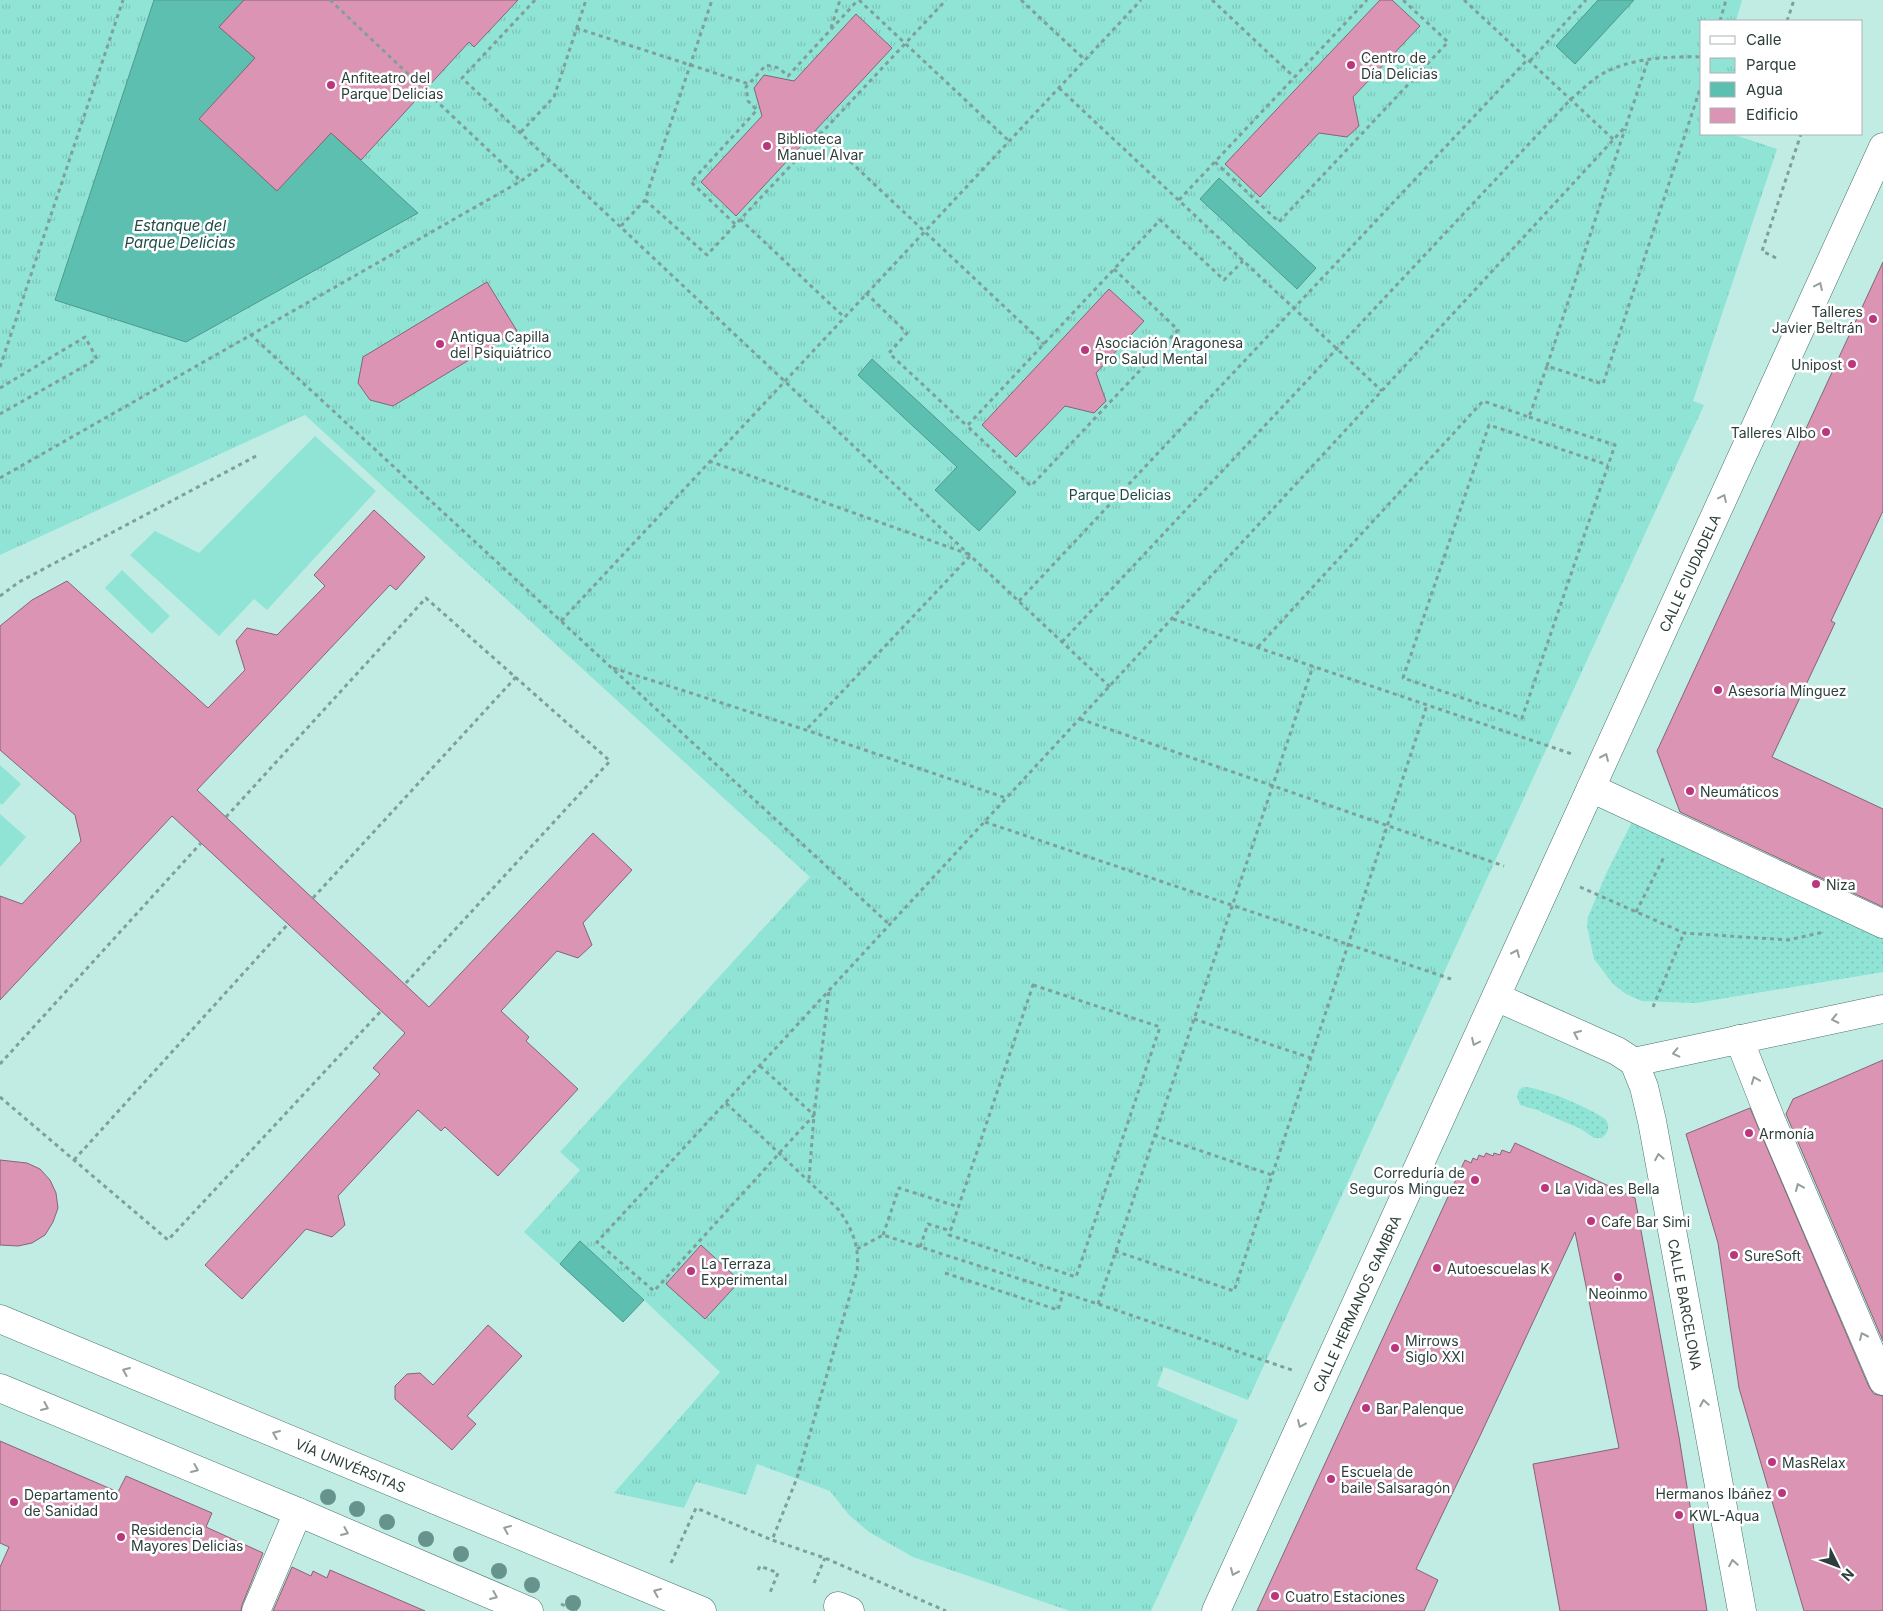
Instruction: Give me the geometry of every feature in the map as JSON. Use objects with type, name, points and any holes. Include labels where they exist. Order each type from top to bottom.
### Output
[{"type":"street","name":"CALLE CIUDADELA","points":[[1496,998],[1883,147]]},
{"type":"street","points":[[1591,788],[1880,923]]},
{"type":"street","points":[[1496,998],[1617,1051],[1634,1062],[1883,1009]]},
{"type":"street","name":"CALLE HERMANOS GAMBRA","points":[[1216,1611],[1496,998]]},
{"type":"street","points":[[1739,1039],[1771,1120],[1883,1381]]},
{"type":"street","name":"CALLE BARCELONA","points":[[1634,1062],[1644,1088],[1652,1121],[1742,1611]]},
{"type":"street","name":"VÍA UNIVÉRSITAS","points":[[0,1319],[702,1611]]},
{"type":"street","points":[[0,1388],[529,1611]]},
{"type":"street","points":[[256,1611],[298,1512]]},
{"type":"path","points":[[0,367],[123,0]]},
{"type":"path","points":[[330,0],[400,64],[521,181]]},
{"type":"path","points":[[534,0],[462,78],[1110,686]]},
{"type":"path","points":[[521,132],[554,96],[586,0]]},
{"type":"path","points":[[621,226],[645,200],[712,0]]},
{"type":"path","points":[[830,29],[840,0]]},
{"type":"path","points":[[736,224],[691,182],[757,110],[748,101],[746,87],[766,64],[779,68],[788,76],[858,0],[1009,140]]},
{"type":"path","points":[[645,200],[707,255],[946,0]]},
{"type":"path","points":[[1021,0],[1085,60]]},
{"type":"path","points":[[560,621],[1141,0]]},
{"type":"path","points":[[1212,0],[1294,77]]},
{"type":"path","points":[[1179,200],[1367,0]]},
{"type":"path","points":[[1215,162],[1279,222],[1448,42],[1403,0]]},
{"type":"path","points":[[1464,0],[1614,140]]},
{"type":"path","points":[[1019,601],[1586,0]]},
{"type":"path","points":[[1720,20],[1726,0]]},
{"type":"path","points":[[1787,20],[1794,0]]},
{"type":"path","points":[[576,28],[749,84]]},
{"type":"path","points":[[1062,642],[1571,99],[1603,74],[1633,63],[1664,57],[1700,57]]},
{"type":"path","points":[[1530,417],[1648,60]]},
{"type":"path","points":[[1059,88],[1382,391]]},
{"type":"path","points":[[1547,366],[1603,384],[1700,89]]},
{"type":"path","points":[[814,1115],[654,1291],[597,1242],[1626,126]]},
{"type":"path","points":[[820,134],[1044,344]]},
{"type":"path","points":[[1776,258],[1762,250],[1801,135]]},
{"type":"path","points":[[0,478],[521,181],[550,160]]},
{"type":"path","points":[[740,219],[844,317]]},
{"type":"path","points":[[967,426],[1160,220],[1224,280],[1243,261]]},
{"type":"path","points":[[866,294],[908,333],[889,353],[1031,486],[1178,330],[1114,269]]},
{"type":"path","points":[[250,334],[890,925]]},
{"type":"path","points":[[0,388],[85,337],[97,358],[0,414]]},
{"type":"path","points":[[1258,648],[1483,401],[1615,445],[1522,718],[1404,678],[1490,425],[1608,465]]},
{"type":"path","points":[[0,596],[19,582],[258,455]]},
{"type":"path","points":[[709,460],[971,555]]},
{"type":"path","points":[[806,730],[971,555]]},
{"type":"path","points":[[226,817],[426,598],[610,761],[405,984]]},
{"type":"path","points":[[1172,619],[1564,751]]},
{"type":"path","points":[[1098,1304],[1313,666]]},
{"type":"path","points":[[610,667],[806,730],[1006,798]]},
{"type":"path","points":[[313,898],[516,678]]},
{"type":"path","points":[[1115,1251],[1234,1291],[1427,705]]},
{"type":"path","points":[[1080,719],[1504,866]]},
{"type":"path","points":[[985,822],[1451,979]]},
{"type":"path","points":[[1636,912],[1679,830]]},
{"type":"path","points":[[0,1064],[201,843]]},
{"type":"path","points":[[1575,885],[1684,933],[1788,940],[1880,923]]},
{"type":"path","points":[[74,1160],[288,924]]},
{"type":"path","points":[[1653,1007],[1684,933]]},
{"type":"path","points":[[1033,985],[1160,1027],[1076,1277],[949,1235],[959,1207],[1033,985]]},
{"type":"path","points":[[809,1180],[814,1115],[829,991]]},
{"type":"path","points":[[0,1097],[168,1240],[381,1011]]},
{"type":"path","points":[[1194,1019],[1311,1058]]},
{"type":"path","points":[[760,1066],[814,1115]]},
{"type":"path","points":[[726,1103],[838,1209],[856,1240],[857,1249],[857,1271],[797,1478],[772,1540]]},
{"type":"path","points":[[1154,1136],[1272,1175]]},
{"type":"path","points":[[857,1249],[883,1235],[899,1188],[959,1207]]},
{"type":"path","points":[[920,1247],[928,1224],[951,1231]]},
{"type":"path","points":[[883,1235],[1098,1304],[1321,1380]]},
{"type":"path","points":[[946,1273],[1058,1310],[1063,1293]]},
{"type":"path","points":[[658,1592],[696,1508],[772,1540],[825,1558],[946,1611]]},
{"type":"path","points":[[758,1570],[760,1566],[778,1574],[769,1595]]},
{"type":"green space","name":"Parque Delicias","points":[[0,0],[1742,0],[1736,20],[1700,20],[1700,135],[1735,135],[1777,149],[1693,401],[1704,405],[1248,1400],[1164,1367],[1157,1386],[1238,1420],[1151,1611],[1070,1611],[913,1557],[869,1532],[849,1515],[830,1491],[757,1464],[746,1495],[696,1482],[684,1508],[614,1493],[720,1372],[644,1300],[623,1322],[524,1232],[580,1170],[560,1152],[810,877],[305,415],[0,555]]},
{"type":"green space","points":[[315,436],[376,491],[267,610],[254,599],[219,636],[130,555],[155,531],[199,553]]},
{"type":"green space","points":[[122,570],[170,616],[152,634],[105,588]]},
{"type":"green space","points":[[0,765],[21,784],[2,805],[0,803]]},
{"type":"green space","points":[[1638,810],[1883,924],[1883,972],[1696,1003],[1642,1001],[1626,994],[1613,984],[1594,959],[1587,926],[1588,917],[1606,874]]},
{"type":"green space","points":[[0,814],[26,837],[0,867]]},
{"type":"green space","points":[[1523,1087],[1552,1094],[1599,1115],[1607,1121],[1607,1132],[1601,1138],[1594,1138],[1581,1129],[1537,1110],[1520,1105],[1517,1096],[1519,1090]]},
{"type":"water","name":"Estanque del Parque Delicias","points":[[154,0],[244,0],[219,27],[255,58],[200,119],[276,190],[331,133],[418,213],[186,342],[55,300]]},
{"type":"water","points":[[1598,0],[1634,0],[1575,64],[1556,46]]},
{"type":"water","points":[[1219,178],[1316,268],[1297,289],[1200,199]]},
{"type":"water","points":[[872,359],[1016,492],[979,531],[935,490],[957,467],[858,375]]},
{"type":"water","points":[[580,1241],[644,1300],[623,1322],[560,1264]]},
{"type":"building","name":"Anfiteatro del Parque Delicias","points":[[244,0],[518,0],[474,47],[469,42],[361,160],[331,133],[277,191],[199,119],[255,58],[219,27]]},
{"type":"building","name":"Centro de Día Delicias","points":[[1380,0],[1392,0],[1420,26],[1353,97],[1359,126],[1347,137],[1319,133],[1260,197],[1225,164]]},
{"type":"building","name":"Biblioteca Manuel Alvar","points":[[856,14],[892,48],[736,216],[701,182],[762,116],[754,88],[764,75],[794,81]]},
{"type":"building","points":[[1883,262],[1883,511],[1831,621],[1835,623],[1772,757],[1883,809],[1883,907],[1680,812],[1657,751]]},
{"type":"building","name":"Antigua Capilla del Psiquiátrico","points":[[487,282],[517,331],[393,406],[370,400],[358,383],[363,357]]},
{"type":"building","name":"Asociación Aragonesa Pro Salud Mental","points":[[1109,289],[1144,321],[1096,373],[1106,401],[1094,413],[1065,406],[1016,457],[982,425]]},
{"type":"building","points":[[374,510],[425,557],[396,590],[390,585],[197,790],[429,1007],[593,833],[632,870],[583,923],[592,945],[578,958],[557,951],[501,1011],[529,1037],[526,1041],[578,1089],[498,1176],[445,1127],[441,1131],[418,1110],[338,1196],[345,1225],[332,1237],[306,1229],[242,1299],[205,1265],[380,1074],[373,1068],[405,1033],[172,816],[0,1000],[0,896],[22,904],[81,841],[75,815],[0,750],[0,626],[32,600],[67,581],[208,708],[245,670],[236,641],[247,628],[277,635],[325,586],[314,575]]},
{"type":"building","points":[[1883,1060],[1883,1341],[1786,1114],[1793,1099]]},
{"type":"building","points":[[1750,1108],[1869,1387],[1874,1394],[1883,1396],[1883,1611],[1804,1611],[1739,1388],[1718,1243],[1686,1134]]},
{"type":"building","points":[[1515,1143],[1635,1198],[1679,1437],[1707,1611],[1560,1611],[1533,1464],[1619,1448],[1575,1232],[1416,1569],[1438,1580],[1424,1611],[1257,1611],[1465,1160],[1471,1163],[1473,1158],[1477,1160],[1479,1155],[1484,1157],[1486,1153],[1493,1156],[1494,1153],[1500,1155],[1502,1150],[1510,1153]]},
{"type":"building","points":[[0,1160],[27,1163],[40,1169],[50,1180],[56,1193],[58,1208],[53,1222],[45,1235],[32,1243],[18,1246],[0,1245]]},
{"type":"building","points":[[701,1245],[740,1281],[705,1319],[666,1284]]},
{"type":"building","points":[[488,1325],[522,1356],[467,1416],[476,1424],[452,1450],[395,1399],[395,1386],[407,1374],[420,1373],[433,1385]]},
{"type":"building","name":"Residencia Mayores Delicias","points":[[0,1441],[118,1492],[126,1476],[212,1513],[206,1527],[263,1553],[241,1611],[0,1611],[0,1567],[9,1547],[0,1543]]},
{"type":"building","points":[[292,1567],[311,1576],[313,1571],[327,1578],[330,1570],[425,1611],[273,1611]]},
{"type":"place","name":"Centro de Día Delicias","points":[[1351,65]]},
{"type":"place","name":"Anfiteatro del Parque Delicias","points":[[331,85]]},
{"type":"place","name":"Biblioteca Manuel Alvar","points":[[767,146]]},
{"type":"place","name":"Talleres Javier Beltrán","points":[[1873,319]]},
{"type":"place","name":"Antigua Capilla del Psiquiátrico","points":[[440,344]]},
{"type":"place","name":"Asociación Aragonesa Pro Salud Mental","points":[[1085,350]]},
{"type":"place","name":"Unipost","points":[[1852,364]]},
{"type":"place","name":"Talleres Albo","points":[[1826,432]]},
{"type":"place","name":"Asesoría Mínguez","points":[[1718,690]]},
{"type":"place","name":"Neumáticos","points":[[1690,791]]},
{"type":"place","name":"Niza","points":[[1816,884]]},
{"type":"place","name":"Armonía","points":[[1749,1133]]},
{"type":"place","name":"Correduría de Seguros Minguez","points":[[1475,1180]]},
{"type":"place","name":"La Vida es Bella","points":[[1545,1188]]},
{"type":"place","name":"Cafe Bar Simi","points":[[1591,1221]]},
{"type":"place","name":"SureSoft","points":[[1734,1255]]},
{"type":"place","name":"Autoescuelas K","points":[[1437,1268]]},
{"type":"place","name":"La Terraza Experimental","points":[[691,1271]]},
{"type":"place","name":"Neoinmo","points":[[1618,1277]]},
{"type":"place","name":"Mirrows Siglo XXI","points":[[1395,1348]]},
{"type":"place","name":"Bar Palenque","points":[[1366,1408]]},
{"type":"place","name":"MasRelax","points":[[1772,1462]]},
{"type":"place","name":"Escuela de baile Salsaragón","points":[[1331,1479]]},
{"type":"place","name":"Hermanos Ibáñez","points":[[1782,1493]]},
{"type":"place","name":"Departamento de Sanidad","points":[[14,1502]]},
{"type":"place","name":"KWL-Aqua","points":[[1679,1515]]},
{"type":"place","name":"Residencia Mayores Delicias","points":[[121,1537]]},
{"type":"place","name":"Cuatro Estaciones","points":[[1275,1596]]}]
